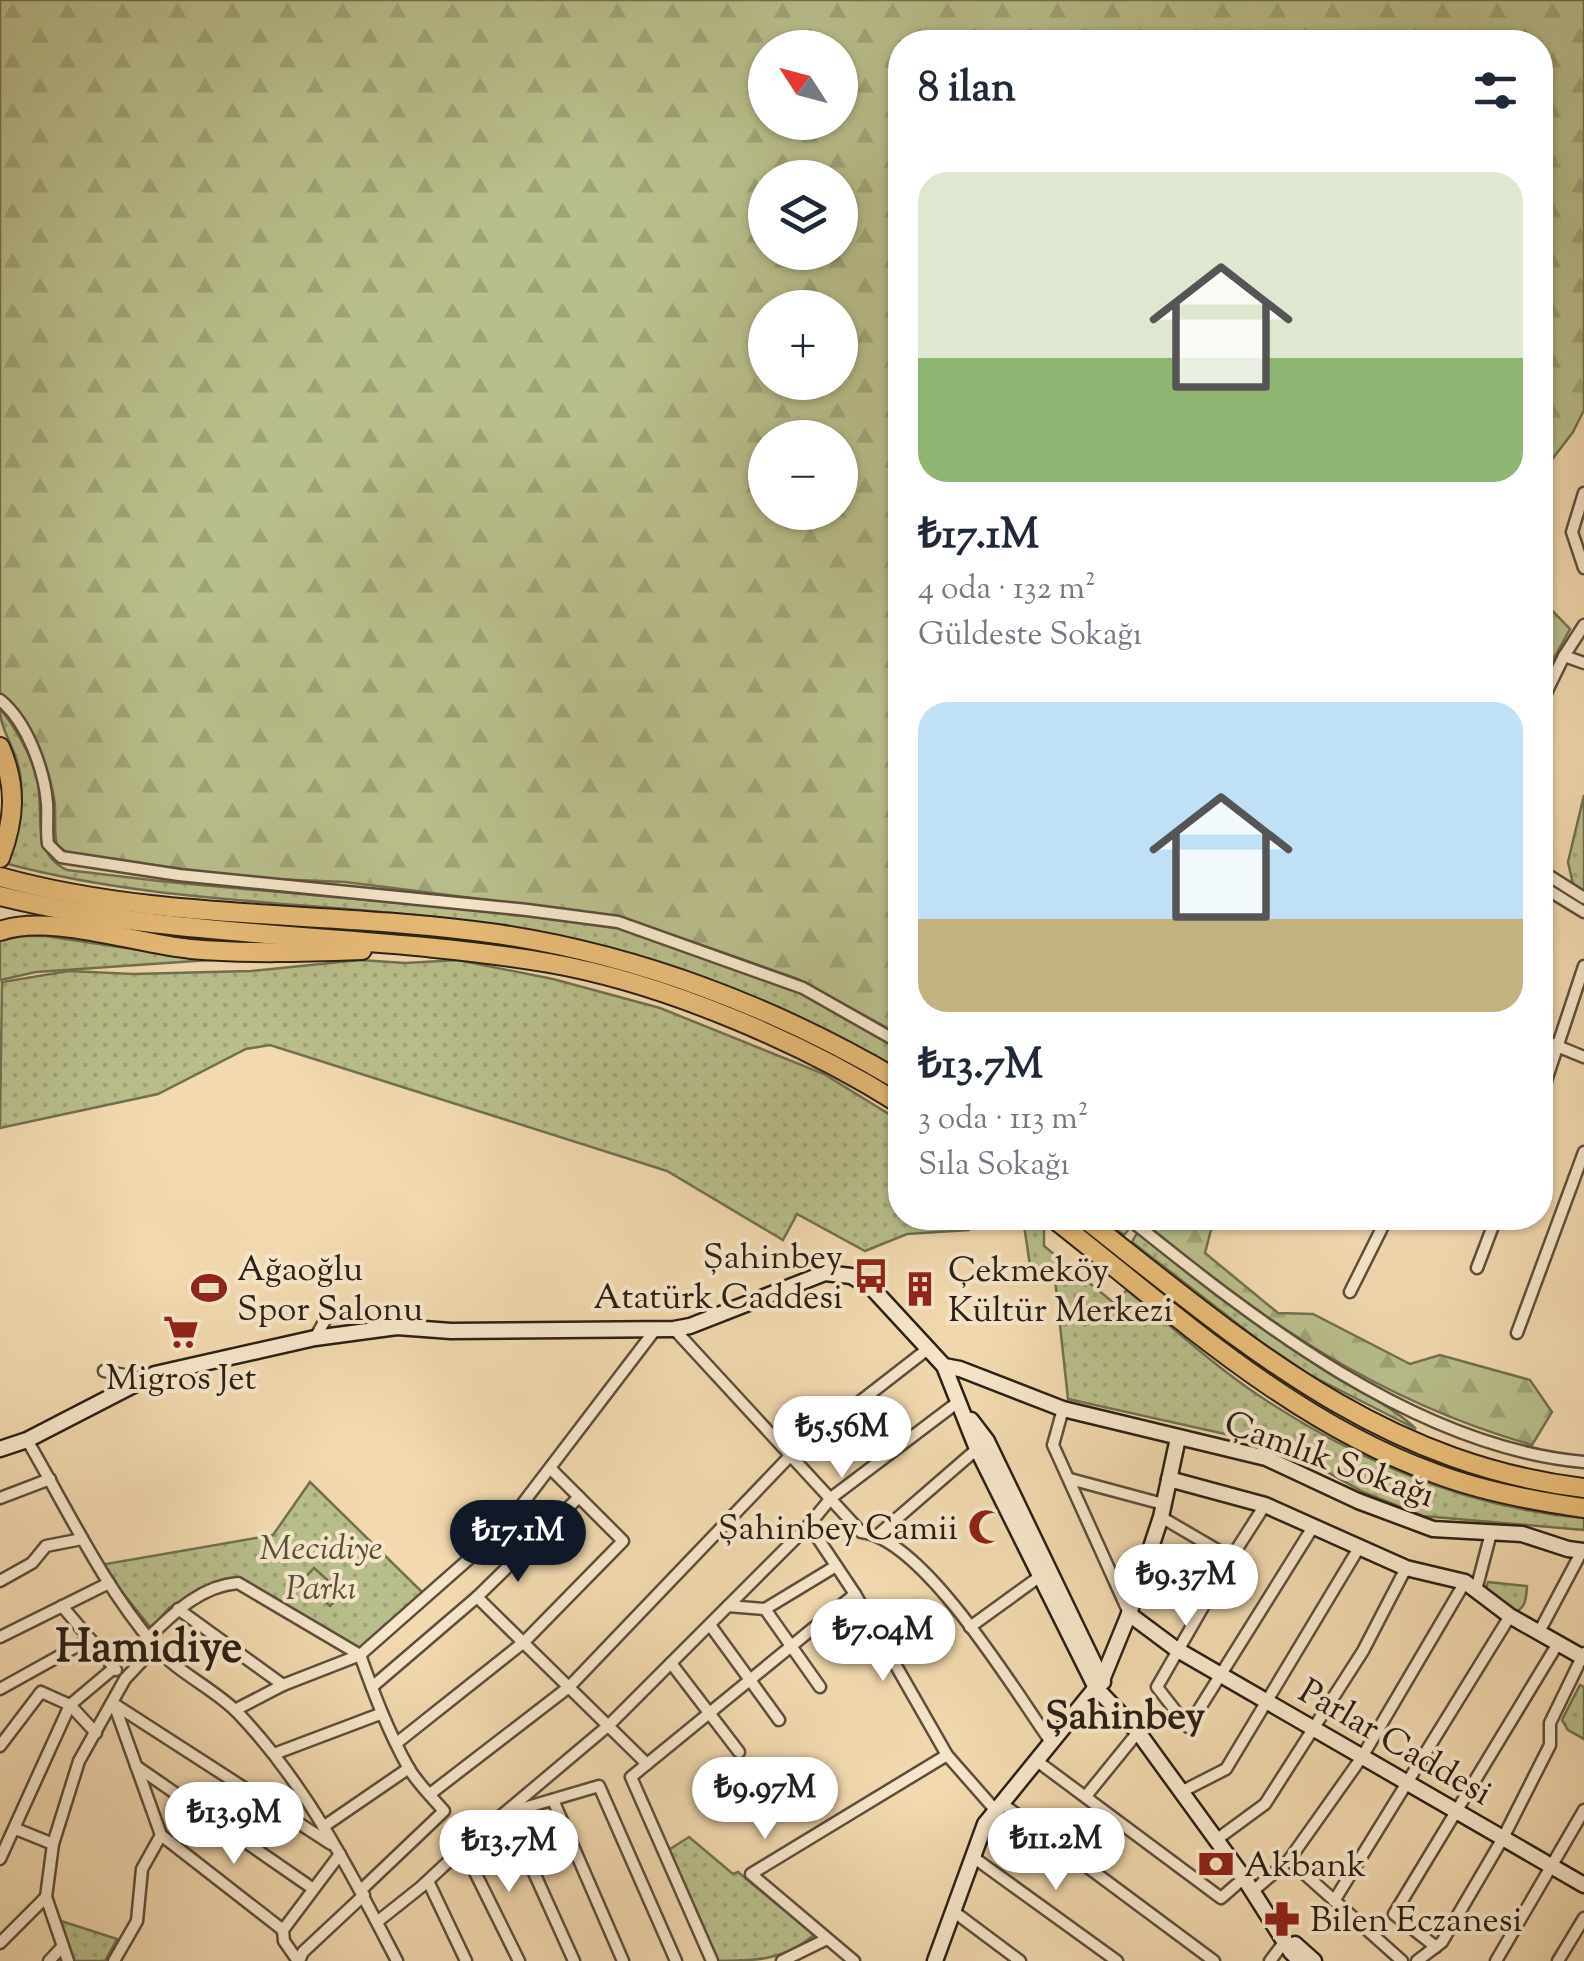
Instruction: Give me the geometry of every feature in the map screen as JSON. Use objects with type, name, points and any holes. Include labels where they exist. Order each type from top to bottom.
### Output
[{"type":"highway","points":[[0,747],[9,768],[13,814],[0,858]]},
{"type":"highway","points":[[4,888],[144,922],[555,964],[649,989],[751,1027],[888,1097]]},
{"type":"highway","points":[[4,888],[496,934],[604,956],[669,974],[752,1007],[888,1074]]},
{"type":"highway","points":[[0,931],[36,926],[188,949],[271,953],[444,950]]},
{"type":"highway","points":[[1068,1230],[1284,1396],[1350,1436],[1435,1474],[1508,1494],[1584,1508]]},
{"type":"highway","points":[[1099,1230],[1234,1335],[1339,1407],[1443,1455],[1494,1472],[1584,1488]]},
{"type":"street","points":[[1584,493],[1572,532],[1584,568]]},
{"type":"street","points":[[1553,678],[1584,625]]},
{"type":"street","points":[[1564,656],[1584,662]]},
{"type":"street","points":[[0,700],[24,730],[33,752],[47,805],[48,844],[60,857],[178,876],[618,922],[804,988],[888,1036]]},
{"type":"street","points":[[1553,878],[1584,898]]},
{"type":"street","points":[[1553,893],[1584,912]]},
{"type":"street","points":[[1553,1065],[1584,966]]},
{"type":"street","points":[[1553,1045],[1584,1057]]},
{"type":"street","points":[[1517,1334],[1584,1152]]},
{"type":"street","points":[[1143,1230],[1265,1325],[1358,1382],[1417,1412],[1518,1451],[1584,1462]]},
{"type":"street","points":[[1350,1292],[1380,1230]]},
{"type":"street","points":[[1477,1268],[1491,1230]]},
{"type":"street","points":[[0,1449],[27,1440],[146,1379],[209,1360],[315,1338],[386,1328],[674,1329],[824,1274],[864,1281],[944,1366],[976,1449],[1038,1577],[1099,1684],[1138,1732],[1300,1961]]},
{"type":"street","points":[[315,1338],[328,1314]]},
{"type":"street","points":[[674,1329],[861,1532],[879,1534],[930,1576],[1051,1742]]},
{"type":"street","points":[[235,1710],[282,1686],[360,1656],[504,1528],[655,1330]]},
{"type":"street","points":[[430,1794],[570,1687],[790,1456],[929,1348]]},
{"type":"street","name":"Çamlık Sokağı","points":[[944,1366],[1063,1410],[1266,1458],[1433,1529],[1522,1534],[1583,1551]]},
{"type":"street","points":[[104,1372],[146,1379]]},
{"type":"street","points":[[376,1922],[609,1725],[809,1525],[831,1498],[958,1402]]},
{"type":"street","points":[[958,1402],[986,1442],[1099,1684]]},
{"type":"street","points":[[1063,1410],[1052,1445],[1129,1614]]},
{"type":"street","points":[[935,1961],[986,1824],[1099,1684],[1146,1564],[1178,1438]]},
{"type":"street","points":[[27,1440],[109,1584],[152,1642],[235,1710],[274,1754],[363,1892],[397,1961]]},
{"type":"street","points":[[879,1534],[976,1449]]},
{"type":"street","points":[[398,1742],[524,1642],[623,1541],[551,1469]]},
{"type":"street","points":[[0,1498],[50,1479]]},
{"type":"street","points":[[1169,1479],[1265,1505],[1406,1568],[1470,1586],[1510,1616],[1583,1656],[1550,1723],[1550,1745],[1503,1838],[1442,1942],[1417,1961]]},
{"type":"street","points":[[1070,1480],[1162,1510],[1230,1558]]},
{"type":"street","points":[[372,1687],[477,1597],[580,1497]]},
{"type":"street","points":[[1265,1505],[1230,1558],[1157,1687],[1188,1727],[1313,1527]]},
{"type":"street","points":[[809,1525],[948,1754],[1000,1808],[1214,1961]]},
{"type":"street","points":[[1038,1761],[1221,1898],[1248,1885],[1289,1860],[1362,1757],[1470,1586],[1491,1533]]},
{"type":"street","points":[[2,1577],[32,1563],[46,1546],[82,1540]]},
{"type":"street","points":[[1181,1792],[1226,1769],[1360,1546]]},
{"type":"street","points":[[1539,1632],[1583,1551]]},
{"type":"street","points":[[1146,1564],[1208,1600]]},
{"type":"street","points":[[728,1606],[765,1609],[836,1566]]},
{"type":"street","points":[[1216,1840],[1265,1804],[1364,1651],[1406,1568]]},
{"type":"street","points":[[970,1628],[1038,1577]]},
{"type":"street","points":[[68,1961],[46,1897],[53,1844],[79,1761],[125,1679],[152,1642],[178,1610],[216,1585],[238,1583],[360,1656],[380,1714],[409,1768],[444,1811],[298,1961],[284,1942],[283,1930],[338,1850]]},
{"type":"street","points":[[0,1636],[109,1584]]},
{"type":"street","points":[[712,1961],[631,1777],[854,1594]]},
{"type":"street","points":[[477,1597],[647,1764]]},
{"type":"street","points":[[62,1606],[125,1679]]},
{"type":"street","points":[[765,1609],[820,1687]]},
{"type":"street","points":[[178,1610],[282,1686]]},
{"type":"street","name":"Parlar Caddesi","points":[[1129,1614],[1176,1649],[1584,1885]]},
{"type":"street","points":[[1334,1901],[1510,1616]]},
{"type":"street","points":[[710,1625],[780,1720]]},
{"type":"street","points":[[0,1689],[90,1639]]},
{"type":"street","points":[[1436,1947],[1394,1914],[1557,1645]]},
{"type":"street","points":[[670,1662],[738,1752]]},
{"type":"street","points":[[0,1858],[70,1705],[114,1668]]},
{"type":"street","points":[[0,1746],[41,1692],[70,1705],[96,1732]]},
{"type":"street","points":[[114,1704],[162,1835],[283,1930]]},
{"type":"street","points":[[114,1704],[338,1850]]},
{"type":"street","points":[[274,1754],[380,1714]]},
{"type":"street","points":[[1086,1796],[1138,1732]]},
{"type":"street","points":[[854,1961],[750,1874],[948,1754]]},
{"type":"street","points":[[136,1766],[312,1888]]},
{"type":"street","points":[[323,1827],[409,1768]]},
{"type":"street","points":[[507,1813],[599,1786],[676,1961]]},
{"type":"street","points":[[553,1800],[623,1961]]},
{"type":"street","points":[[1496,1961],[1584,1810]]},
{"type":"street","points":[[507,1813],[574,1961]]},
{"type":"street","points":[[16,1829],[53,1844]]},
{"type":"street","points":[[114,1961],[138,1921],[142,1870],[162,1835]]},
{"type":"street","points":[[463,1848],[519,1961]]},
{"type":"street","points":[[972,1857],[1117,1961]]},
{"type":"street","points":[[1289,1860],[1402,1961]]},
{"type":"street","points":[[428,1881],[466,1961]]},
{"type":"street","points":[[0,1943],[46,1897]]},
{"type":"street","points":[[953,1912],[1020,1961]]},
{"type":"street","points":[[1558,1961],[1584,1918]]},
{"type":"street","points":[[782,1961],[827,1939]]},
{"type":"street","points":[[1270,1961],[1285,1942]]},
{"type":"street","points":[[1285,1942],[1294,1944],[1314,1961]]},
{"type":"street","points":[[49,1961],[64,1946]]},
{"type":"green space","points":[[0,0],[1584,0],[1584,410],[1553,458],[1553,30],[888,30],[888,1028],[798,979],[622,917],[345,882],[250,878],[69,854],[57,845],[51,783],[28,729],[0,695]]},
{"type":"green space","points":[[1553,611],[1570,629],[1553,660]]},
{"type":"green space","points":[[0,708],[34,768],[47,853],[67,870],[512,913],[617,927],[799,990],[888,1041],[888,1064],[802,1018],[750,996],[645,958],[591,944],[481,923],[125,887],[8,864],[22,787]]},
{"type":"green space","points":[[1584,795],[1584,891],[1573,884],[1568,862]]},
{"type":"green space","points":[[21,936],[173,955],[239,958],[36,972],[0,980],[0,941]]},
{"type":"green space","points":[[360,960],[458,960],[553,979],[660,1008],[824,1074],[888,1114],[888,1230],[969,1230],[907,1234],[865,1251],[797,1214],[783,1240],[667,1171],[270,1045],[246,1049],[158,1094],[0,1128],[2,982],[69,971],[251,971]]},
{"type":"green space","points":[[1025,1230],[1044,1230],[1044,1246],[1114,1303],[1127,1290],[1241,1383],[1334,1441],[1414,1478],[1455,1492],[1540,1513],[1584,1518],[1584,1530],[1423,1516],[1363,1492],[1283,1447],[1068,1399],[1055,1279],[1031,1272]]},
{"type":"green space","points":[[1133,1230],[1139,1230],[1269,1332],[1416,1429],[1310,1375],[1261,1342],[1132,1242],[1137,1233]]},
{"type":"green space","points":[[1154,1230],[1211,1230],[1205,1253],[1278,1313],[1313,1314],[1410,1364],[1440,1355],[1530,1380],[1552,1412],[1532,1445],[1422,1405],[1323,1353],[1230,1291]]},
{"type":"green space","name":"Mecidiye Parkı","points":[[310,1482],[423,1593],[358,1650],[236,1579],[213,1583],[169,1608],[151,1628],[100,1565],[273,1535]]},
{"type":"green space","points":[[314,1568],[342,1593],[330,1606],[302,1581]]},
{"type":"green space","points":[[1488,1582],[1527,1586],[1522,1607],[1511,1614],[1484,1595]]},
{"type":"green space","points":[[1580,1685],[1584,1687],[1584,1739],[1568,1730],[1562,1720]]},
{"type":"green space","points":[[689,1837],[814,1935],[780,1955],[715,1961],[667,1851]]},
{"type":"green space","points":[[61,1921],[117,1939],[105,1961],[74,1961]]},
{"type":"place","name":"Şahinbey Atatürk Caddesi","points":[[871,1276]]},
{"type":"place","name":"Ağaoğlu Spor Salonu","points":[[209,1288]]},
{"type":"place","name":"Çekmeköy Kültür Merkezi","points":[[920,1289]]},
{"type":"place","name":"Migros Jet","points":[[181,1332]]},
{"type":"place","name":"Şahinbey Camii","points":[[986,1527]]},
{"type":"place","name":"Akbank","points":[[1216,1864]]},
{"type":"place","name":"Bilen Eczanesi","points":[[1282,1919]]},
{"type":"district","name":"Hamidiye","points":[[149,1645]]},
{"type":"district","name":"Şahinbey","points":[[1125,1714]]}]
